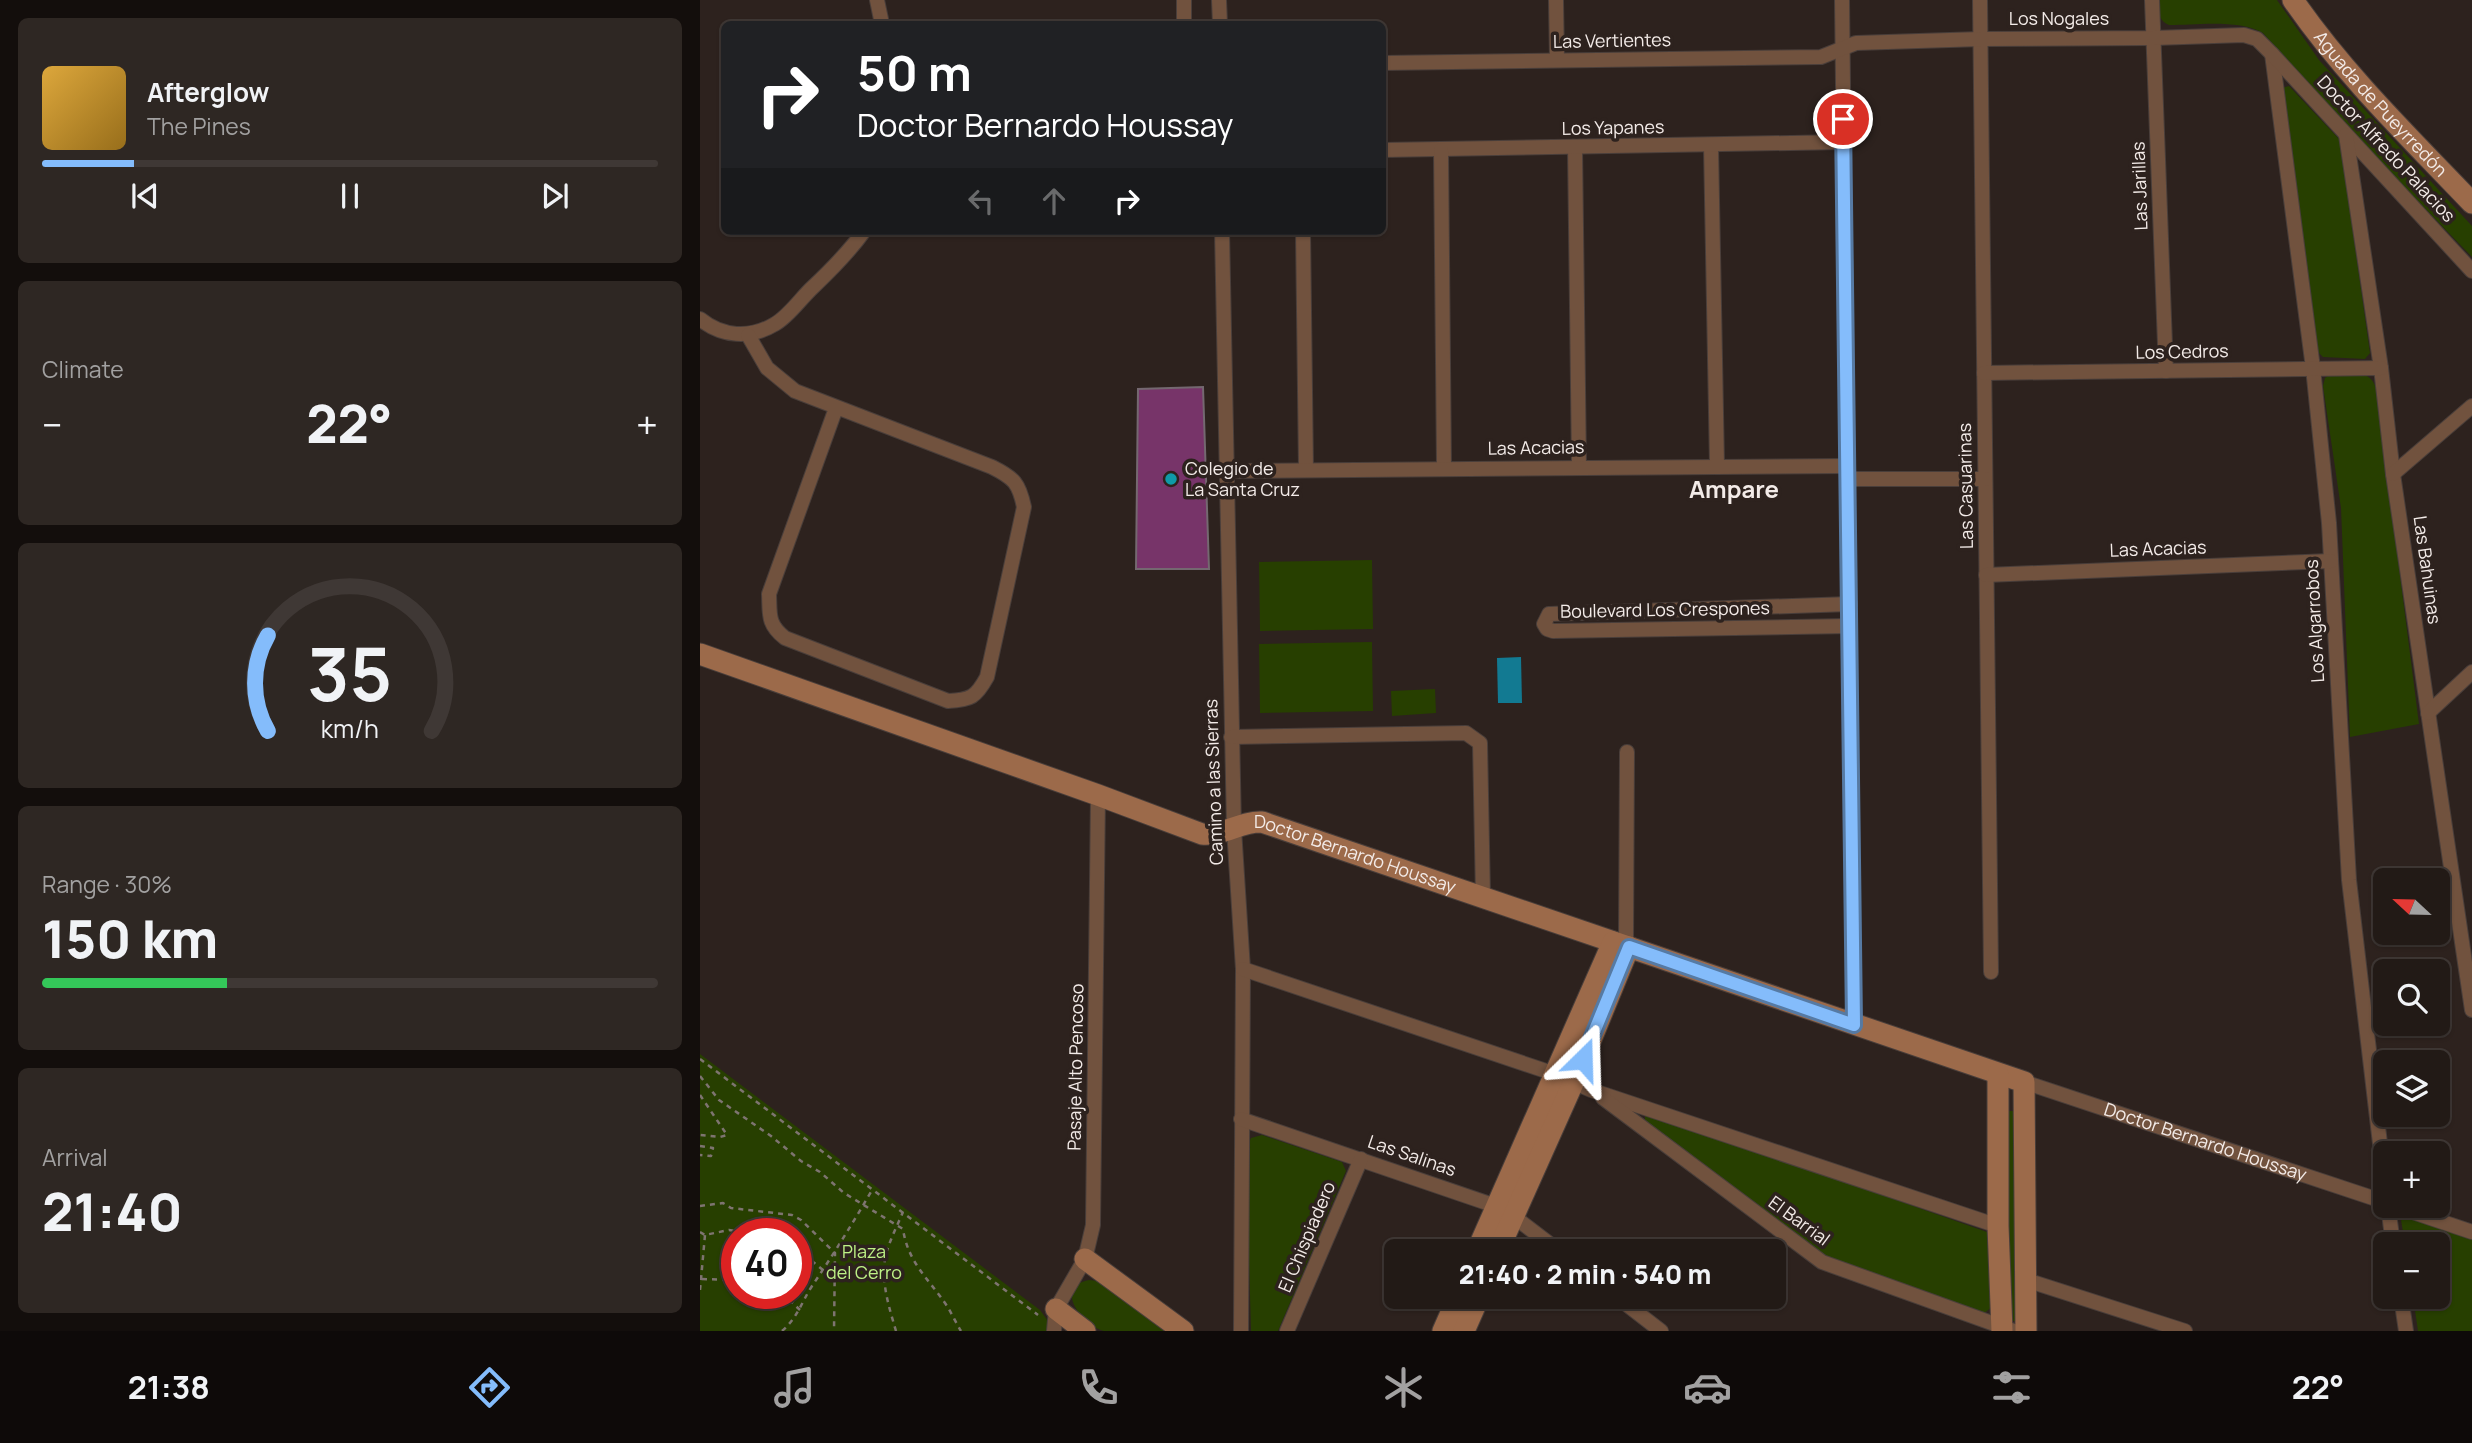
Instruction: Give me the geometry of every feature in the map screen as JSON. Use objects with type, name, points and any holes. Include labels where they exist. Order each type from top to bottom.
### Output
[{"type":"street","points":[[877,0],[881,21]]},
{"type":"street","points":[[1184,0],[1184,21]]},
{"type":"street","points":[[1219,0],[1220,21]]},
{"type":"street","points":[[1556,0],[1557,61]]},
{"type":"street","points":[[1842,0],[1854,1025]]},
{"type":"street","name":"Las Casuarinas","points":[[1980,0],[1991,972]]},
{"type":"street","name":"Las Jarillas","points":[[2152,0],[2166,372]]},
{"type":"street","name":"Aguada de Pueyrredón","points":[[2293,0],[2323,41],[2368,93],[2472,203]]},
{"type":"street","name":"Los Nogales","points":[[1842,50],[1856,43],[2244,35],[2257,39],[2272,54]]},
{"type":"street","name":"Las Vertientes","points":[[1386,63],[1821,57],[1842,50]]},
{"type":"street","name":"Doctor Alfredo Palacios","points":[[2272,54],[2472,271]]},
{"type":"street","name":"Los Algarrobos","points":[[2272,54],[2313,368],[2329,523],[2350,880],[2380,1141]]},
{"type":"street","name":"Las Bahuinas","points":[[2346,135],[2428,713],[2469,960],[2472,1010]]},
{"type":"street","name":"Los Yapanes","points":[[1386,150],[1843,142]]},
{"type":"street","points":[[1711,146],[1717,465]]},
{"type":"street","points":[[1575,147],[1579,467]]},
{"type":"street","points":[[1441,149],[1444,469]]},
{"type":"street","points":[[700,319],[708,326],[727,334],[748,335],[776,324],[848,253],[861,235]]},
{"type":"street","name":"Camino a las Sierras","points":[[1222,235],[1231,737],[1242,969],[1241,1331]]},
{"type":"street","points":[[1303,235],[1306,470]]},
{"type":"street","points":[[748,335],[767,368],[795,391],[992,467],[1010,476],[1020,489],[1024,507],[988,677],[978,693],[965,700],[948,701],[785,638],[775,630],[770,618],[769,594],[836,408]]},
{"type":"street","name":"Los Cedros","points":[[1984,373],[2381,368]]},
{"type":"street","points":[[2393,474],[2472,406]]},
{"type":"street","name":"Las Acacias","points":[[1226,471],[1717,465],[1985,479]]},
{"type":"street","name":"Las Acacias","points":[[1986,575],[2331,561]]},
{"type":"street","name":"Boulevard Los Crespones","points":[[1850,604],[1549,614],[1544,624],[1547,629],[1553,631],[1850,626]]},
{"type":"street","name":"Doctor Bernardo Houssay","points":[[700,654],[1098,794],[1202,834],[1211,835],[1250,822],[1262,822],[2373,1200]]},
{"type":"street","points":[[2428,713],[2472,672]]},
{"type":"street","points":[[1231,737],[1466,733],[1480,743],[1483,898]]},
{"type":"street","points":[[1485,1239],[1505,1211],[1573,1082],[1623,945],[1627,752]]},
{"type":"street","name":"Pasaje Alto Pencoso","points":[[1054,1331],[1048,1313],[1085,1259],[1093,1225],[1098,794]]},
{"type":"street","name":"El Barrial","points":[[1242,969],[1998,1226]]},
{"type":"street","points":[[2006,1330],[1998,1226],[2011,1078]]},
{"type":"street","points":[[2011,1078],[2026,1280],[2026,1331]]},
{"type":"street","name":"El Barrial","points":[[1573,1082],[1822,1262],[2006,1330]]},
{"type":"street","name":"Las Salinas","points":[[1241,1119],[1505,1211],[1543,1239]]},
{"type":"street","name":"El Chispiadero","points":[[1287,1331],[1361,1159]]},
{"type":"street","points":[[1500,1239],[1505,1211]]},
{"type":"street","points":[[2431,1218],[2472,1232]]},
{"type":"street","points":[[1085,1259],[1183,1331]]},
{"type":"street","points":[[2026,1280],[2185,1331]]},
{"type":"street","points":[[1443,1331],[1453,1309]]},
{"type":"street","points":[[1464,1331],[1474,1309]]},
{"type":"street","points":[[1633,1309],[1661,1331]]},
{"type":"street","points":[[2403,1309],[2406,1331]]},
{"type":"street","points":[[1048,1313],[1085,1331]]},
{"type":"path","points":[[700,1059],[903,1212],[1048,1313]]},
{"type":"path","points":[[700,1076],[719,1100],[844,1192],[903,1229],[905,1245],[921,1274],[946,1305],[961,1331]]},
{"type":"path","points":[[700,1095],[727,1135],[700,1135]]},
{"type":"path","points":[[700,1146],[713,1147],[711,1156],[700,1155]]},
{"type":"path","points":[[782,1331],[795,1320],[872,1189]]},
{"type":"path","points":[[700,1206],[723,1203],[732,1208],[792,1215],[801,1220],[835,1254],[834,1331]]},
{"type":"path","points":[[896,1331],[888,1305],[886,1255],[903,1212]]},
{"type":"path","points":[[700,1232],[705,1235],[721,1232]]},
{"type":"path","points":[[700,1290],[705,1235]]},
{"type":"path","points":[[812,1261],[823,1270]]},
{"type":"path","points":[[702,1279],[721,1280]]},
{"type":"green space","points":[[2159,0],[2277,0],[2319,60],[2472,226],[2472,257],[2355,136],[2263,33],[2230,24],[2169,25],[2161,18]]},
{"type":"green space","points":[[2289,86],[2340,140],[2370,353],[2365,359],[2323,357],[2316,350],[2282,88]]},
{"type":"green space","points":[[2357,373],[2369,377],[2376,388],[2419,724],[2350,737],[2341,508],[2323,386],[2329,375]]},
{"type":"green space","points":[[1372,560],[1373,629],[1260,631],[1259,562]]},
{"type":"green space","points":[[1372,642],[1373,711],[1260,713],[1259,644]]},
{"type":"green space","points":[[1435,689],[1436,713],[1392,716],[1391,691]]},
{"type":"green space","name":"Plaza del Cerro","points":[[700,1054],[1040,1310],[1048,1321],[1048,1331],[700,1331]]},
{"type":"green space","points":[[2006,1111],[2016,1111],[2020,1321],[2010,1321]]},
{"type":"green space","points":[[1649,1113],[1987,1232],[1992,1240],[1992,1307],[1983,1314],[1831,1259],[1815,1250],[1645,1122],[1645,1115]]},
{"type":"green space","points":[[1262,1135],[1342,1162],[1346,1171],[1278,1331],[1251,1331],[1246,1149],[1251,1138]]},
{"type":"green space","points":[[2413,1218],[2472,1236],[2472,1331],[2418,1331],[2415,1309],[2450,1309],[2450,1232],[2403,1232],[2401,1220]]},
{"type":"green space","points":[[1089,1280],[1098,1281],[1164,1331],[1104,1331],[1096,1328],[1080,1315],[1072,1298],[1073,1290],[1078,1284]]},
{"type":"water","points":[[1521,657],[1522,703],[1498,703],[1497,658]]},
{"type":"building","name":"Colegio de La Santa Cruz","points":[[1203,387],[1209,569],[1136,569],[1138,389]]},
{"type":"place","name":"Colegio de La Santa Cruz","points":[[1171,479]]},
{"type":"district","name":"Ampare","points":[[1734,490]]},
{"type":"route","points":[[1583,1059],[1629,947],[1854,1025],[1843,119]]}]
